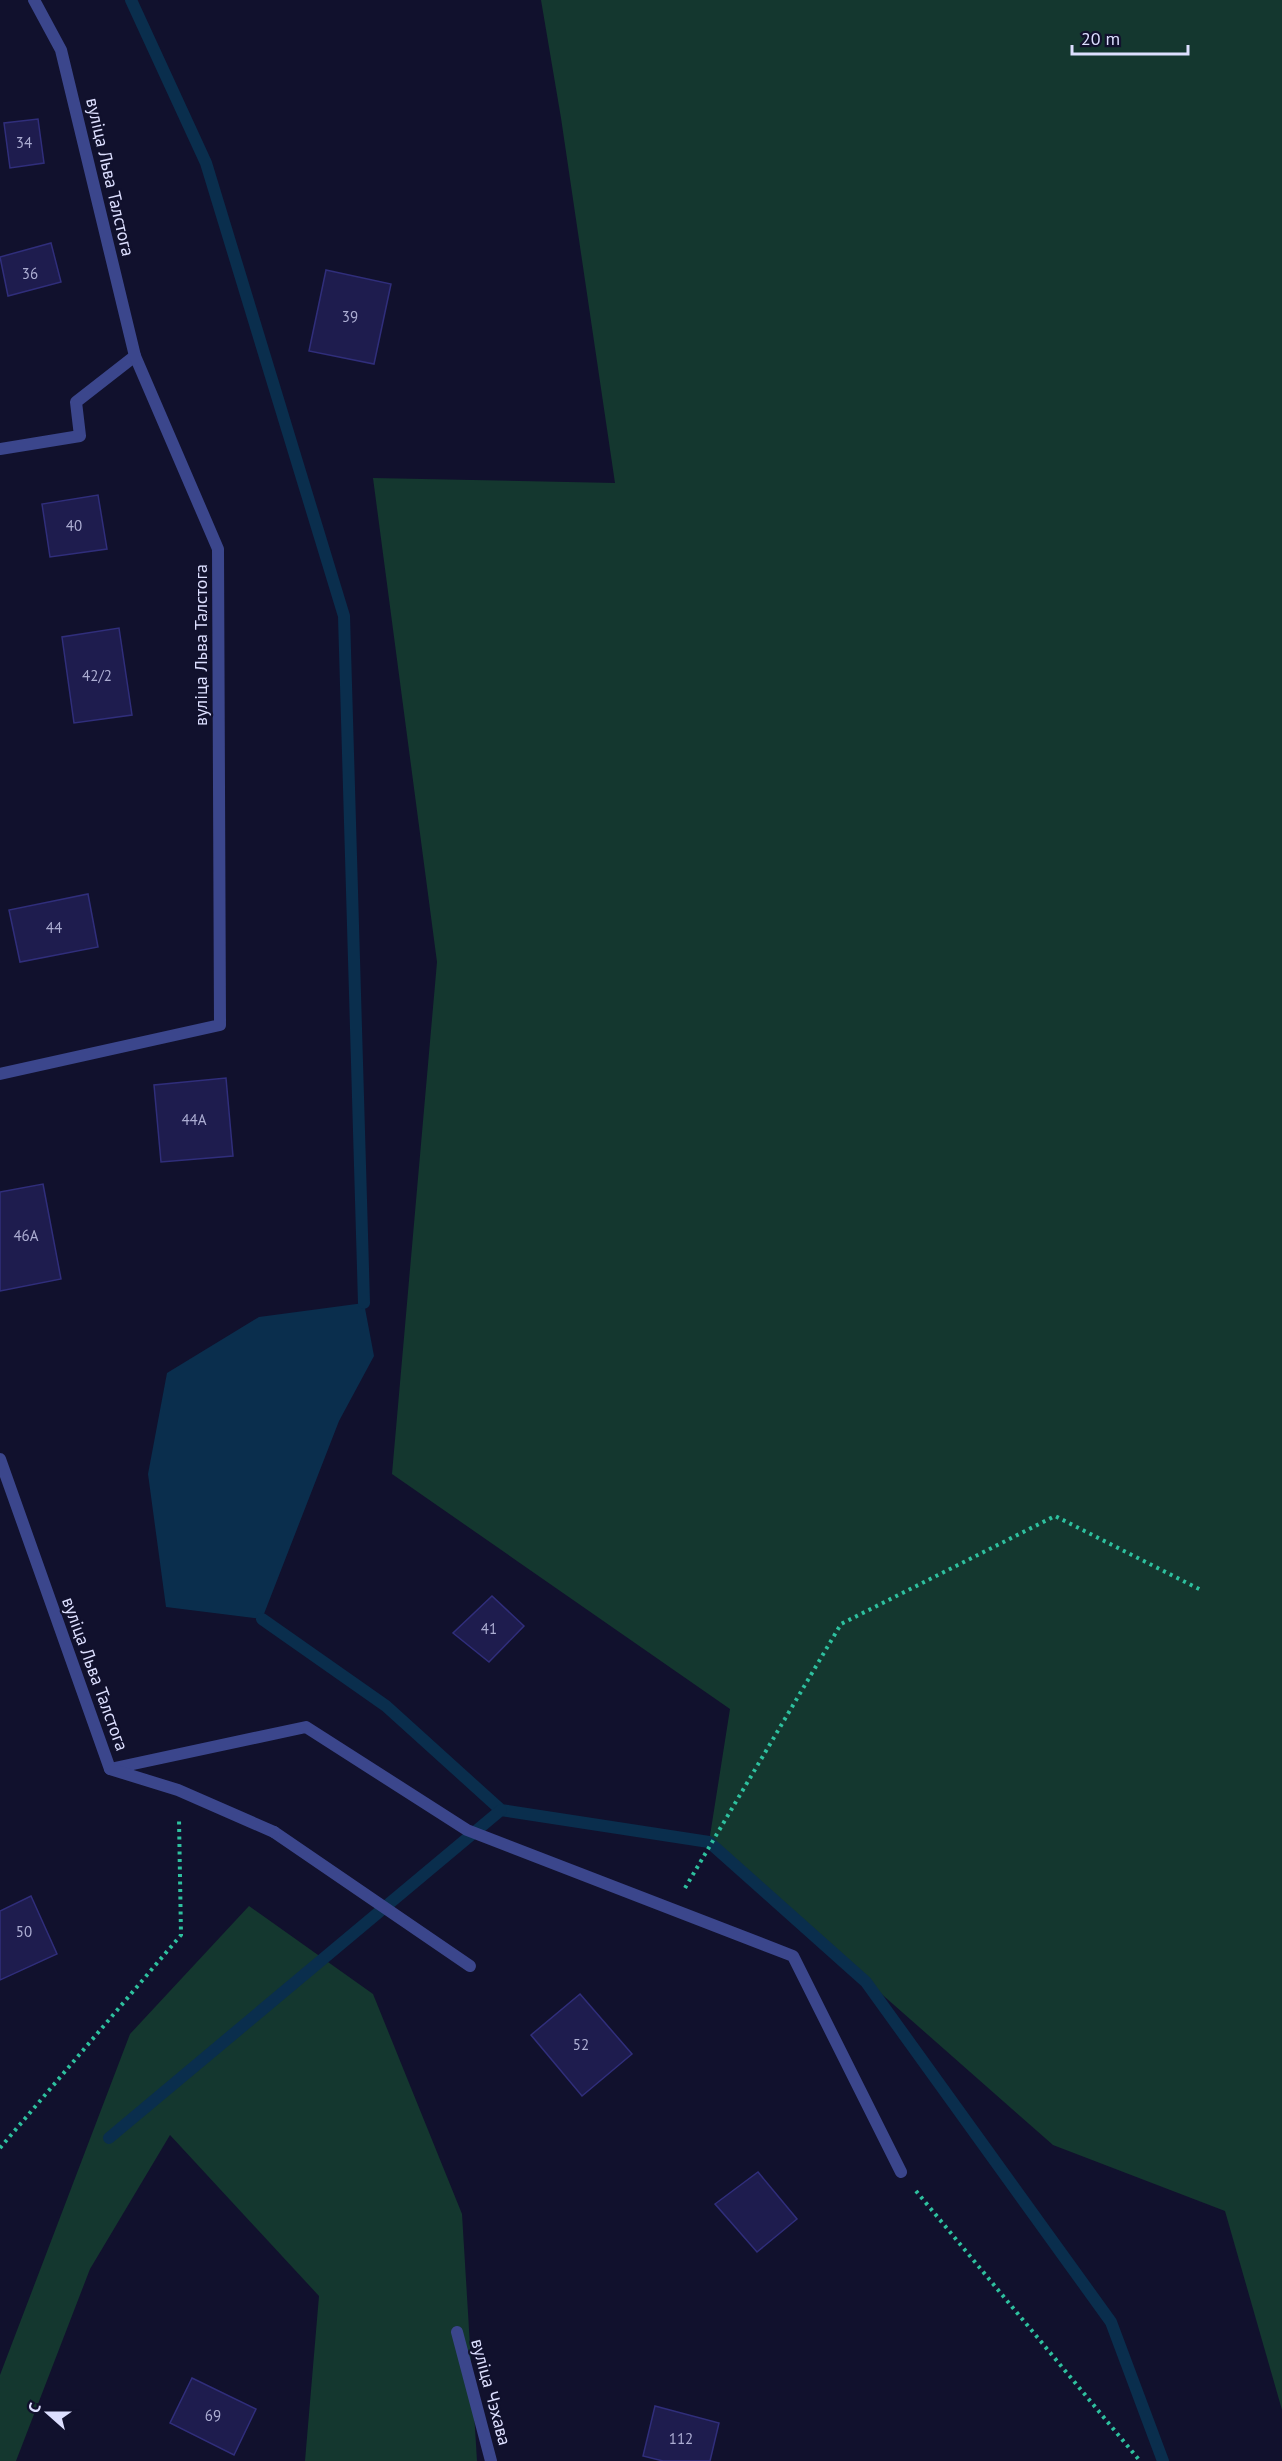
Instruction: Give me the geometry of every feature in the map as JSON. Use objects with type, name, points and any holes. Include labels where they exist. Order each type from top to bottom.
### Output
[{"type":"street","name":"вуліца Льва Талстога","points":[[0,1074],[220,1025],[218,549],[135,356],[61,50],[34,0]]},
{"type":"street","points":[[0,450],[80,436],[76,402],[135,356]]},
{"type":"street","name":"вуліца Льва Талстога","points":[[0,1459],[110,1769],[178,1790],[274,1832],[470,1965]]},
{"type":"street","points":[[110,1769],[306,1727],[468,1830],[793,1956],[901,2172]]},
{"type":"street","name":"вуліца Чэхава","points":[[457,2332],[491,2461]]},
{"type":"path","points":[[673,1909],[841,1624],[1055,1516],[1203,1591]]},
{"type":"path","points":[[0,2148],[181,1935],[178,1790]]},
{"type":"path","points":[[901,2172],[1140,2461]]},
{"type":"green space","points":[[541,0],[1282,0],[1282,2410],[1225,2211],[1053,2145],[709,1842],[730,1709],[392,1474],[437,962],[373,478],[615,483],[561,118]]},
{"type":"green space","points":[[249,1906],[373,1994],[462,2214],[477,2461],[305,2461],[319,2296],[170,2135],[90,2269],[16,2461],[0,2461],[0,2375],[130,2034]]},
{"type":"water","points":[[364,1303],[374,1356],[339,1421],[262,1619],[166,1607],[148,1474],[167,1373],[259,1317]]},
{"type":"building","points":[[38,119],[44,163],[10,168],[4,123]]},
{"type":"building","points":[[51,243],[61,282],[8,296],[0,257]]},
{"type":"building","points":[[326,270],[391,284],[374,364],[309,351]]},
{"type":"building","points":[[98,495],[107,549],[50,557],[42,504]]},
{"type":"building","points":[[119,628],[132,715],[74,723],[62,637]]},
{"type":"building","points":[[88,894],[98,947],[20,962],[9,910]]},
{"type":"building","points":[[226,1078],[233,1156],[161,1162],[154,1085]]},
{"type":"building","points":[[43,1184],[61,1279],[0,1291],[0,1192]]},
{"type":"building","points":[[492,1596],[524,1626],[489,1662],[453,1633]]},
{"type":"building","points":[[31,1896],[57,1954],[0,1980],[0,1911]]},
{"type":"building","points":[[580,1994],[632,2054],[582,2096],[531,2035]]},
{"type":"building","points":[[758,2172],[797,2219],[757,2252],[715,2204]]},
{"type":"building","points":[[192,2378],[256,2409],[234,2455],[170,2423]]},
{"type":"building","points":[[655,2406],[719,2423],[710,2461],[663,2461],[643,2456]]},
{"type":"waterway","points":[[131,0],[206,163],[344,616],[364,1303]]},
{"type":"waterway","points":[[262,1619],[386,1706],[501,1810],[709,1842],[866,1982],[1111,2322],[1163,2461]]},
{"type":"waterway","points":[[109,2138],[501,1810]]}]
